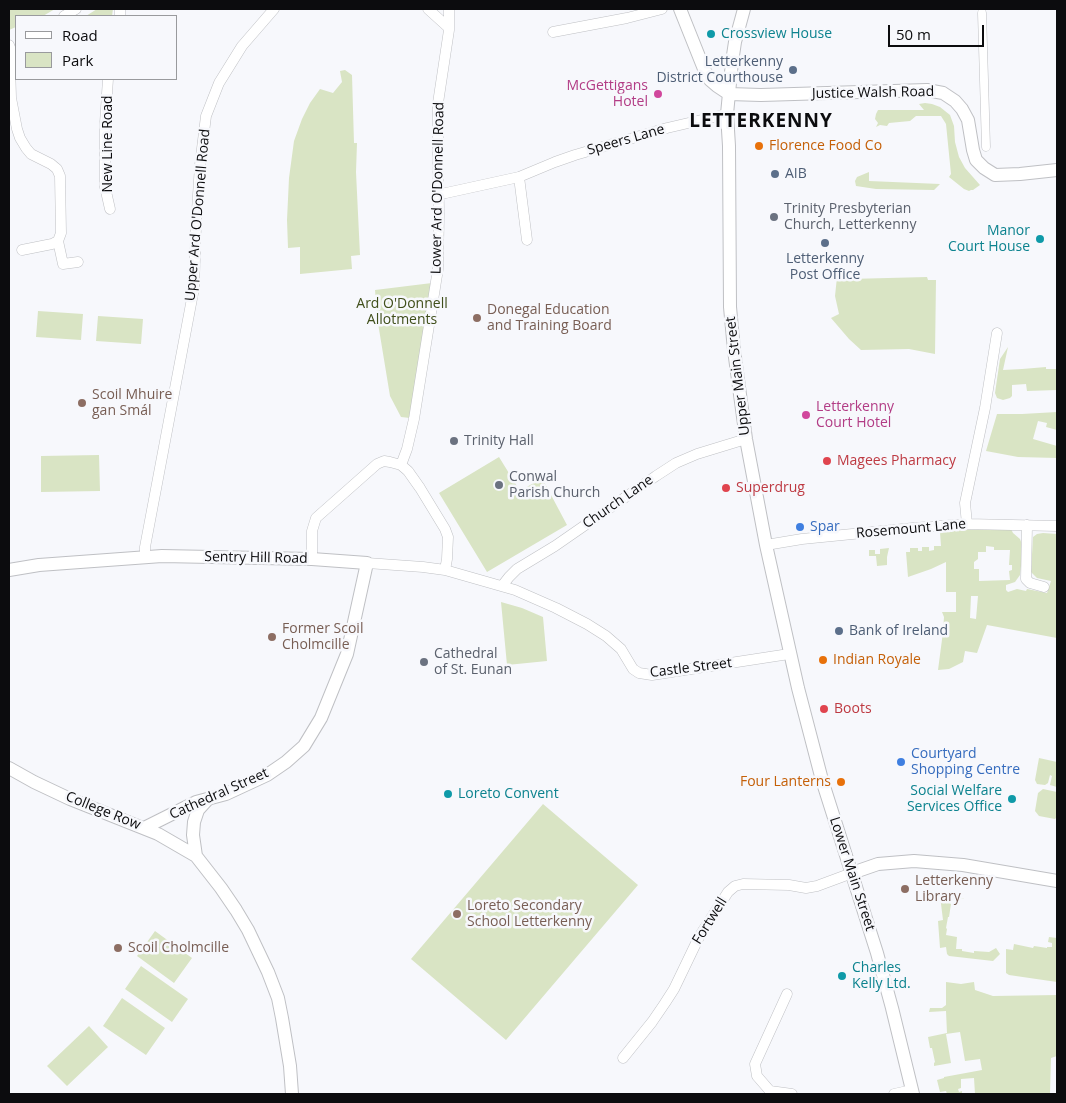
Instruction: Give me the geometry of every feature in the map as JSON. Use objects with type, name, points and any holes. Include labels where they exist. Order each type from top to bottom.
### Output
[{"type":"street","name":"Upper Ard O'Donnell Road","points":[[145,557],[148,532],[194,288],[200,165],[206,116],[219,83],[242,46],[274,9]]},
{"type":"street","points":[[428,9],[449,28]]},
{"type":"street","name":"Lower Ard O'Donnell Road","points":[[401,465],[407,450],[414,419],[439,257],[438,103],[449,28],[449,9]]},
{"type":"street","points":[[553,32],[627,18],[662,9]]},
{"type":"street","points":[[680,9],[704,70],[710,80],[728,94]]},
{"type":"street","name":"Upper Main Street","points":[[744,9],[735,42],[727,114],[729,146],[730,307],[746,439],[789,654]]},
{"type":"street","points":[[982,13],[986,147]]},
{"type":"street","points":[[9,44],[11,50],[11,98],[17,129],[26,148],[32,154],[52,164],[57,169],[60,176],[61,233],[58,241],[63,264],[78,262]]},
{"type":"street","name":"New Line Road","points":[[108,80],[105,123],[106,186],[110,209]]},
{"type":"street","name":"Justice Walsh Road","points":[[728,94],[761,96],[927,90],[943,93],[955,101],[962,109],[968,120],[976,160],[984,168],[995,174],[1020,174],[1057,170]]},
{"type":"street","name":"Speers Lane","points":[[438,193],[446,193],[519,177],[575,155],[667,128],[727,114]]},
{"type":"street","points":[[519,177],[527,240]]},
{"type":"street","points":[[22,250],[58,241]]},
{"type":"street","points":[[967,524],[965,503],[985,408],[997,333]]},
{"type":"street","name":"Church Lane","points":[[502,586],[508,577],[517,570],[656,476],[697,454],[746,439]]},
{"type":"street","points":[[312,559],[312,530],[316,518],[377,464],[384,461],[401,465],[408,471],[445,529],[448,537],[445,570]]},
{"type":"street","name":"Rosemount Lane","points":[[766,545],[802,539],[918,527],[967,524],[1057,526]]},
{"type":"street","points":[[1027,526],[1026,579],[1030,583],[1044,587]]},
{"type":"street","name":"Sentry Hill Road","points":[[9,570],[39,565],[162,556],[312,559],[445,570],[502,586]]},
{"type":"street","name":"Cathedral Street","points":[[144,828],[196,802],[226,794],[266,775],[286,762],[304,746],[321,718],[347,654],[367,563]]},
{"type":"street","name":"Castle Street","points":[[502,586],[536,599],[587,624],[615,643],[626,656],[633,669],[639,673],[652,675],[789,654]]},
{"type":"street","name":"Lower Main Street","points":[[789,654],[822,780],[878,953],[913,1092]]},
{"type":"street","name":"College Row","points":[[9,768],[70,799],[158,834],[196,856]]},
{"type":"street","points":[[208,799],[198,810],[194,822],[193,835],[196,856],[222,888],[248,930],[268,972],[278,998],[282,1018],[290,1066],[292,1094]]},
{"type":"street","points":[[852,873],[878,864],[914,861],[963,865],[1057,881]]},
{"type":"street","name":"Fortwell","points":[[623,1058],[665,1004],[699,937],[728,892],[735,886],[742,884],[789,885],[806,888],[817,886],[852,873]]},
{"type":"street","points":[[787,994],[755,1064],[758,1076],[770,1091],[792,1094]]},
{"type":"street","points":[[894,1094],[913,1092]]},
{"type":"green space","points":[[9,9],[55,9],[45,15],[15,15],[15,27],[9,30]]},
{"type":"green space","points":[[97,9],[113,9],[112,15],[88,15]]},
{"type":"green space","points":[[345,70],[352,75],[354,143],[357,143],[356,172],[360,255],[351,256],[352,269],[300,274],[300,247],[288,248],[289,178],[294,141],[310,103],[320,89],[333,93],[342,82],[340,71]]},
{"type":"green space","points":[[925,103],[940,107],[950,115],[954,126],[955,142],[959,157],[965,168],[980,185],[973,190],[964,189],[949,177],[951,174],[946,124],[941,116],[916,116],[910,121],[889,123],[887,126],[880,125],[876,127],[878,123],[875,119],[878,110],[924,110],[919,104]]},
{"type":"green space","points":[[869,172],[869,181],[940,184],[934,190],[876,189],[856,186],[855,181],[857,177]]},
{"type":"green space","points":[[837,277],[849,279],[927,277],[928,280],[936,280],[935,354],[909,349],[861,350],[831,318],[839,314],[835,296]]},
{"type":"green space","name":"Ard O'Donnell Allotments","points":[[432,283],[410,418],[401,417],[390,396],[377,317],[375,290]]},
{"type":"green space","points":[[38,311],[83,314],[81,340],[36,337]]},
{"type":"green space","points":[[98,316],[143,319],[141,344],[96,341]]},
{"type":"green space","points":[[1008,347],[1003,370],[1046,367],[1046,369],[1057,369],[1057,390],[1027,391],[1026,384],[1012,385],[1012,396],[1010,398],[1003,400],[997,398],[995,393],[1000,359]]},
{"type":"green space","points":[[1057,412],[1057,430],[1046,427],[1047,423],[1038,421],[1033,439],[1057,446],[1057,458],[1018,457],[986,451],[997,414]]},
{"type":"green space","points":[[99,455],[100,491],[41,492],[41,456]]},
{"type":"green space","points":[[499,457],[520,491],[542,478],[567,525],[487,572],[439,493]]},
{"type":"green space","points":[[1011,529],[1020,539],[1023,547],[1020,575],[1015,582],[1006,585],[1008,592],[1017,589],[1026,591],[1027,589],[1047,593],[1051,581],[1037,578],[1031,572],[1033,537],[1043,533],[1057,534],[1057,638],[987,625],[977,653],[965,651],[963,662],[949,669],[938,670],[943,632],[944,617],[942,612],[956,612],[956,592],[946,592],[946,562],[908,577],[906,552],[910,552],[910,548],[918,548],[918,551],[922,551],[922,547],[929,547],[929,551],[934,550],[934,546],[941,546],[940,532],[945,532],[946,530]],"holes":[[[986,546],[994,547],[994,550],[1010,550],[1009,565],[1012,565],[1012,570],[1009,571],[1010,580],[979,581],[979,569],[974,569],[974,562],[978,559],[978,552],[986,552]],[[971,596],[978,596],[976,619],[970,618]]]},
{"type":"green space","points":[[889,548],[887,565],[877,566],[876,556],[869,556],[869,550],[875,550],[875,554],[880,554],[880,549]]},
{"type":"green space","points":[[501,602],[543,617],[547,661],[507,665]]},
{"type":"green space","points":[[1039,758],[1057,762],[1057,787],[1050,785],[1052,776],[1050,775],[1048,783],[1045,785],[1037,784],[1035,780]]},
{"type":"green space","points":[[1043,789],[1057,792],[1057,817],[1055,819],[1039,816],[1035,811],[1038,793]]},
{"type":"green space","points":[[543,804],[638,885],[506,1040],[411,959]]},
{"type":"green space","points":[[940,896],[966,899],[950,898],[951,904],[946,935],[957,937],[956,949],[974,953],[974,951],[989,952],[996,948],[1000,954],[993,961],[949,956],[946,947],[940,948],[938,921],[943,920]]},
{"type":"green space","points":[[155,931],[192,958],[174,983],[137,956]]},
{"type":"green space","points":[[1049,937],[1057,938],[1057,982],[1006,973],[1006,949],[1013,950],[1014,944],[1033,948],[1034,946],[1052,947],[1052,943],[1048,942]]},
{"type":"green space","points":[[141,966],[188,999],[172,1022],[125,989]]},
{"type":"green space","points":[[946,982],[961,984],[974,982],[975,990],[993,996],[1057,995],[1057,1056],[1051,1058],[1050,1094],[975,1094],[974,1078],[961,1079],[961,1088],[958,1089],[959,1092],[962,1091],[962,1094],[947,1094],[946,1091],[940,1092],[937,1080],[982,1070],[980,1059],[965,1061],[960,1032],[946,1034],[951,1063],[934,1066],[935,1062],[928,1037],[947,1033],[946,1011],[929,1012],[930,1008],[942,1008],[946,1005]]},
{"type":"green space","points":[[122,998],[165,1028],[146,1055],[103,1026]]},
{"type":"green space","points":[[89,1026],[108,1047],[67,1086],[47,1066]]},
{"type":"place","name":"Crossview House","points":[[711,34]]},
{"type":"place","name":"Letterkenny District Courthouse","points":[[793,70]]},
{"type":"place","name":"McGettigans Hotel","points":[[658,94]]},
{"type":"place","name":"Florence Food Co","points":[[759,146]]},
{"type":"place","name":"AIB","points":[[775,174]]},
{"type":"place","name":"Trinity Presbyterian Church, Letterkenny","points":[[774,217]]},
{"type":"place","name":"Manor Court House","points":[[1040,239]]},
{"type":"place","name":"Letterkenny Post Office","points":[[825,243]]},
{"type":"place","name":"Donegal Education and Training Board","points":[[477,318]]},
{"type":"place","name":"Scoil Mhuire gan Smál","points":[[82,403]]},
{"type":"place","name":"Letterkenny Court Hotel","points":[[806,415]]},
{"type":"place","name":"Trinity Hall","points":[[454,441]]},
{"type":"place","name":"Magees Pharmacy","points":[[827,461]]},
{"type":"place","name":"Conwal Parish Church","points":[[499,485]]},
{"type":"place","name":"Superdrug","points":[[726,488]]},
{"type":"place","name":"Spar","points":[[800,527]]},
{"type":"place","name":"Bank of Ireland","points":[[839,631]]},
{"type":"place","name":"Former Scoil Cholmcille","points":[[272,637]]},
{"type":"place","name":"Indian Royale","points":[[823,660]]},
{"type":"place","name":"Cathedral of St. Eunan","points":[[424,662]]},
{"type":"place","name":"Boots","points":[[824,709]]},
{"type":"place","name":"Courtyard Shopping Centre","points":[[901,762]]},
{"type":"place","name":"Four Lanterns","points":[[841,782]]},
{"type":"place","name":"Loreto Convent","points":[[448,794]]},
{"type":"place","name":"Social Welfare Services Office","points":[[1012,799]]},
{"type":"place","name":"Letterkenny Library","points":[[905,889]]},
{"type":"place","name":"Loreto Secondary School Letterkenny","points":[[457,914]]},
{"type":"place","name":"Scoil Cholmcille","points":[[118,948]]},
{"type":"place","name":"Charles Kelly Ltd.","points":[[842,976]]},
{"type":"district","name":"LETTERKENNY","points":[[761,122]]}]
